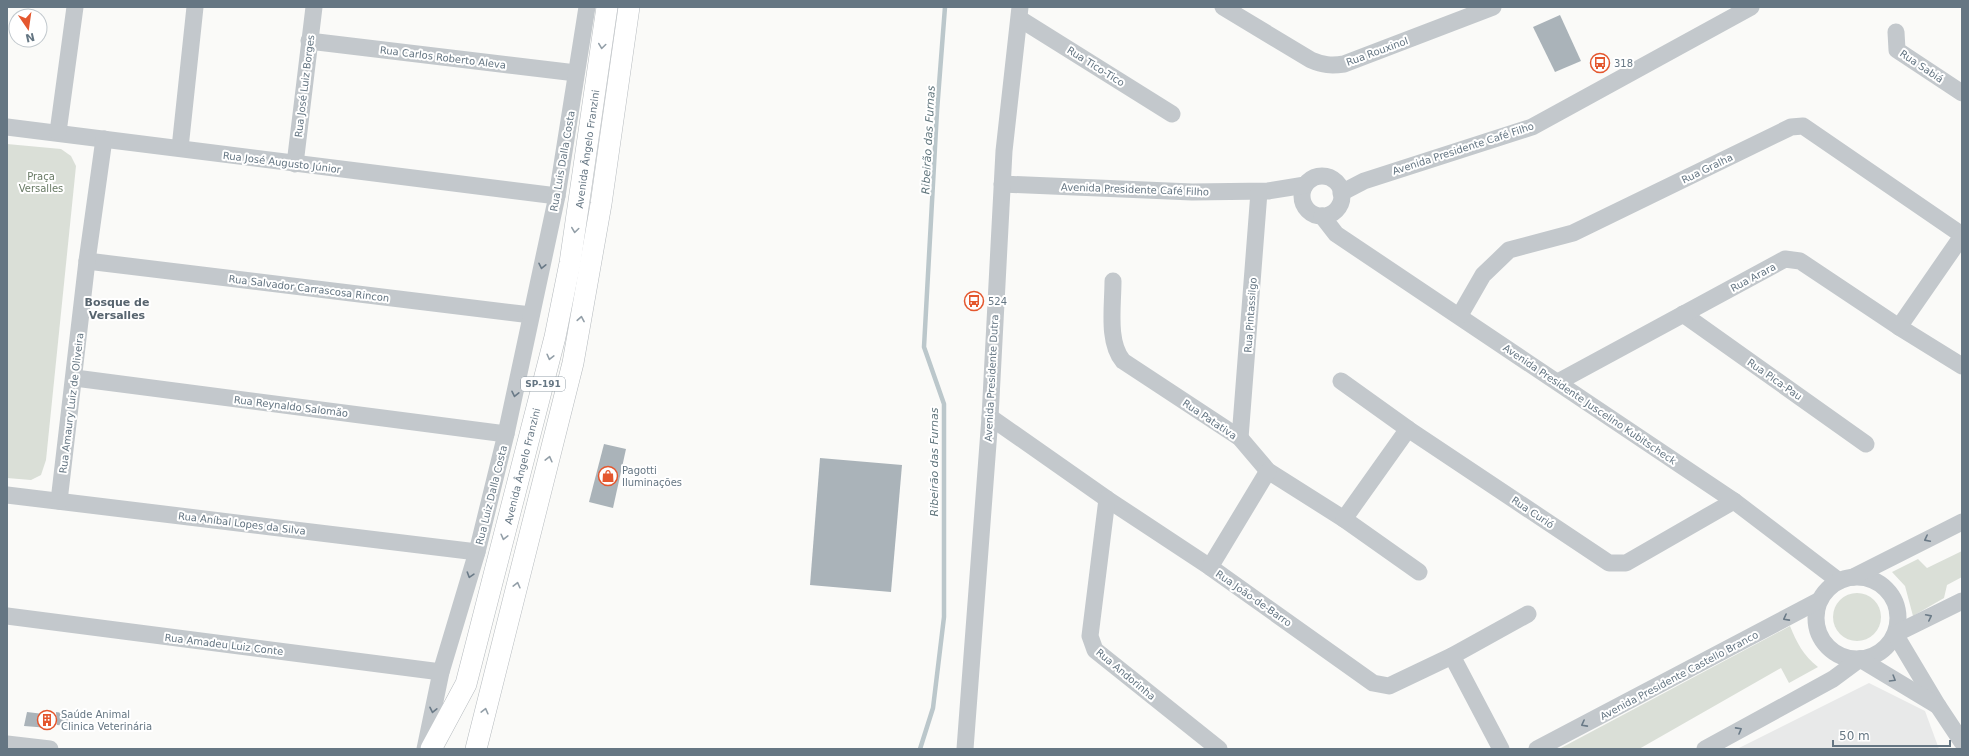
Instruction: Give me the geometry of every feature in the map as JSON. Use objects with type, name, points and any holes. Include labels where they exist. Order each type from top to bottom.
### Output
[{"type":"main road","name":"Avenida Ângelo Franzini","points":[[432,749],[466,684],[556,337],[570,264],[607,7]]},
{"type":"main road","name":"SP-191","points":[[476,749],[573,363],[601,204],[629,7]]},
{"type":"street","points":[[58,132],[75,7]]},
{"type":"street","points":[[180,148],[195,7]]},
{"type":"street","name":"Rua José Luiz Borges","points":[[295,164],[314,7]]},
{"type":"street","name":"Rua Luis Dalla Costa","points":[[531,315],[557,196],[587,7]]},
{"type":"street","name":"Rua Rouxinol","points":[[1223,7],[1311,60],[1321,65],[1332,66],[1344,64],[1493,7]]},
{"type":"street","name":"Avenida Presidente Café Filho","points":[[1341,199],[1364,181],[1532,127],[1751,7]]},
{"type":"street","name":"Rua Tico-Tico","points":[[1020,13],[1172,114]]},
{"type":"street","name":"Avenida Presidente Dutra","points":[[965,749],[990,417],[1002,184],[1020,13]]},
{"type":"street","name":"Rua Sabiá","points":[[1896,32],[1897,50],[1962,93]]},
{"type":"street","name":"Rua Carlos Roberto Aleva","points":[[309,41],[576,73]]},
{"type":"street","name":"Rua Gralha","points":[[1460,316],[1483,275],[1509,250],[1574,233],[1791,127],[1803,126],[1962,236]]},
{"type":"street","name":"Rua José Augusto Júnior","points":[[7,127],[58,132],[295,164],[557,196]]},
{"type":"street","name":"Rua Amaury Luiz de Oliveira","points":[[59,501],[75,378],[86,262],[104,139]]},
{"type":"street","points":[[1336,234],[1341,199],[1335,182],[1323,176],[1317,177],[1305,184],[1301,196],[1305,208],[1316,216],[1333,213],[1341,199]]},
{"type":"street","name":"Avenida Presidente Café Filho","points":[[1323,176],[1364,181]]},
{"type":"street","name":"Avenida Presidente Café Filho","points":[[1002,184],[1192,192],[1264,191],[1305,184]]},
{"type":"street","name":"Avenida Presidente Café Filho","points":[[1264,191],[1305,208]]},
{"type":"street","name":"Rua Pintassilgo","points":[[1240,438],[1264,191]]},
{"type":"street","name":"Avenida Presidente Juscelino Kubitscheck","points":[[1322,216],[1336,234],[1734,501],[1846,579]]},
{"type":"street","points":[[1899,327],[1962,236]]},
{"type":"street","name":"Rua Arara","points":[[1558,382],[1785,259],[1800,261],[1899,327],[1962,366]]},
{"type":"street","name":"Rua Salvador Carrascosa Rincon","points":[[86,262],[531,315]]},
{"type":"street","name":"Rua Patativa","points":[[1113,281],[1113,342],[1116,353],[1123,361],[1240,438],[1268,471],[1344,519],[1419,572]]},
{"type":"street","name":"Rua Pica-Pau","points":[[1683,314],[1866,444]]},
{"type":"street","name":"Rua Luiz Dalla Costa","points":[[425,749],[441,672],[477,552],[506,434],[531,315]]},
{"type":"street","name":"Rua Reynaldo Salomão","points":[[75,378],[506,434]]},
{"type":"street","name":"Rua Curió","points":[[1341,381],[1408,429],[1609,563],[1626,563],[1734,501]]},
{"type":"street","name":"Rua João-de-Barro","points":[[990,417],[1107,499],[1210,567],[1373,683],[1389,686],[1452,656],[1528,614]]},
{"type":"street","points":[[1344,519],[1408,429]]},
{"type":"street","points":[[1210,567],[1268,471]]},
{"type":"street","name":"Rua Aníbal Lopes da Silva","points":[[7,495],[477,552]]},
{"type":"street","name":"Rua Andorinha","points":[[1107,499],[1090,636],[1095,650],[1219,749]]},
{"type":"street","points":[[1846,579],[1867,578],[1880,584],[1891,594],[1897,606],[1899,621],[1896,634],[1888,646],[1878,654],[1860,659],[1852,659],[1839,656],[1829,648],[1821,638],[1816,626],[1816,613],[1820,600],[1828,589],[1846,579],[1962,522]]},
{"type":"street","name":"Avenida Presidente Castello Branco","points":[[1537,749],[1820,600]]},
{"type":"street","points":[[1896,634],[1962,600]]},
{"type":"street","name":"Rua Amadeu Luiz Conte","points":[[7,616],[441,672]]},
{"type":"street","points":[[1896,634],[1938,706],[1962,742]]},
{"type":"street","points":[[1452,656],[1501,749]]},
{"type":"street","points":[[1860,659],[1938,706]]},
{"type":"street","points":[[1705,749],[1833,679],[1860,659]]},
{"type":"street","points":[[7,744],[50,749]]},
{"type":"shaded area","points":[[1869,683],[1925,711],[1939,749],[1737,749]]},
{"type":"green space","name":"Praça Versalles","points":[[7,144],[61,149],[71,156],[76,166],[46,460],[41,475],[31,480],[7,478]]},
{"type":"green space","points":[[1962,551],[1962,577],[1947,585],[1944,598],[1913,616],[1905,586],[1892,572],[1918,559],[1927,568]]},
{"type":"green space","points":[[1852,593],[1862,593],[1874,600],[1881,612],[1881,622],[1874,634],[1862,641],[1852,641],[1844,637],[1837,630],[1833,622],[1833,612],[1837,604],[1844,597]]},
{"type":"green space","points":[[1790,626],[1801,648],[1808,658],[1818,667],[1789,683],[1781,668],[1639,749],[1559,749]]},
{"type":"building","points":[[1560,15],[1581,61],[1555,72],[1533,27]]},
{"type":"building","name":"Pagotti Iluminações","points":[[604,444],[626,449],[613,508],[589,502]]},
{"type":"building","points":[[820,458],[902,465],[891,592],[810,585]]},
{"type":"building","name":"Saúde Animal Clinica Veterinária","points":[[27,712],[52,715],[49,728],[24,726]]},
{"type":"building","points":[[56,712],[69,714],[68,726],[57,725]]},
{"type":"waterway","name":"Ribeirão das Furnas","points":[[920,749],[933,708],[944,617],[944,404],[924,347],[937,111],[945,7]]},
{"type":"place","name":"318","points":[[1600,63]]},
{"type":"place","name":"524","points":[[974,301]]},
{"type":"place","name":"Pagotti Iluminações","points":[[608,476]]},
{"type":"place","name":"Saúde Animal Clinica Veterinária","points":[[47,720]]},
{"type":"district","name":"Bosque de Versalles","points":[[117,308]]}]
